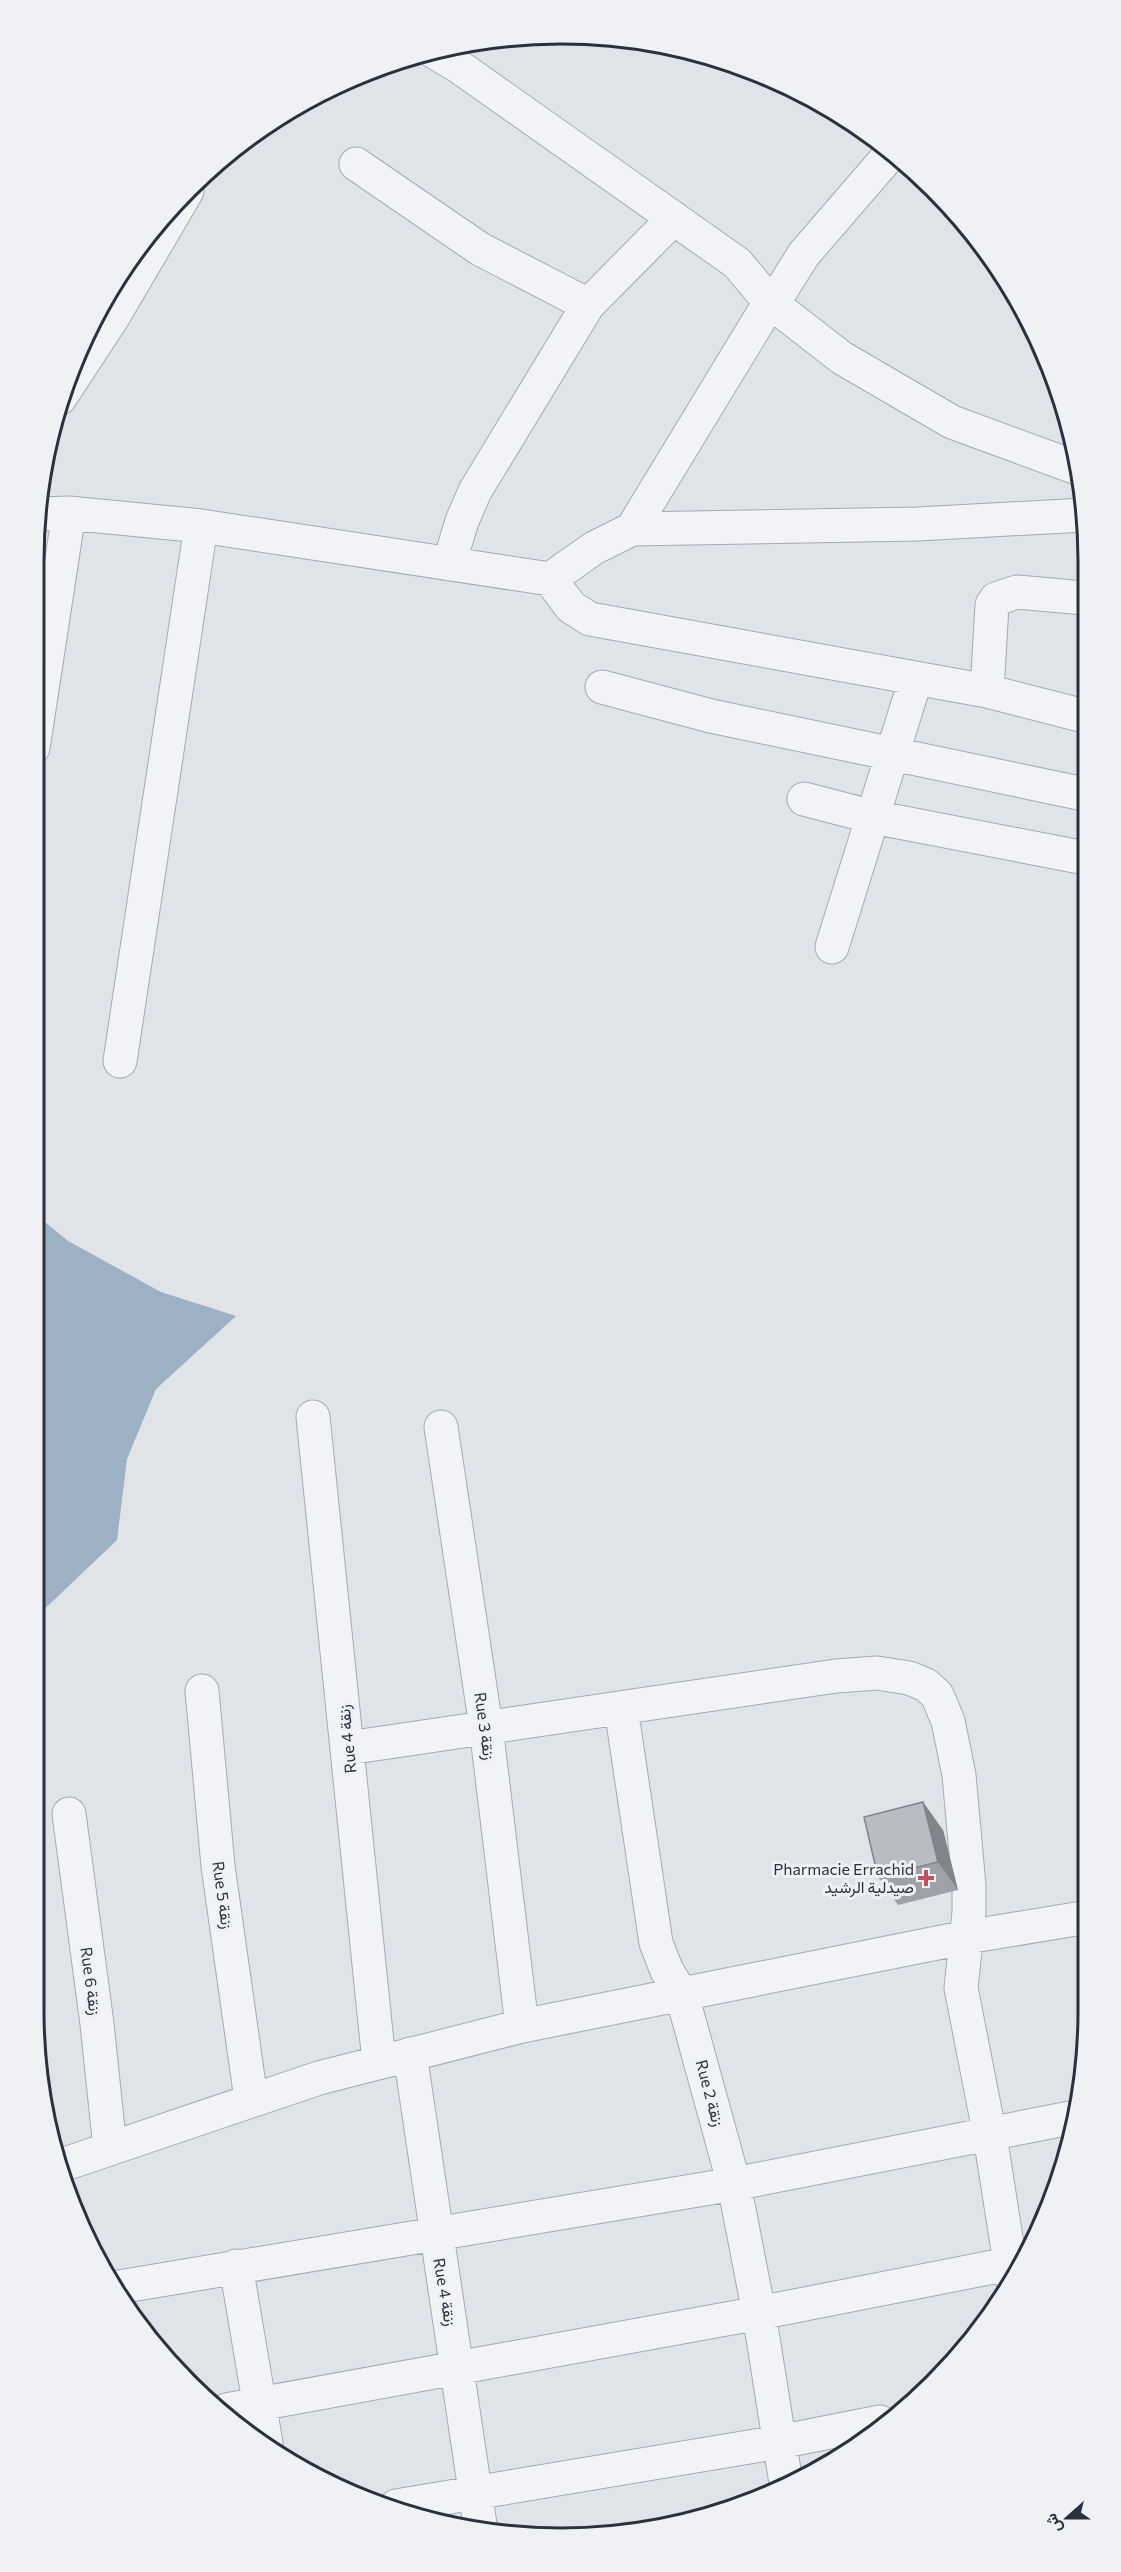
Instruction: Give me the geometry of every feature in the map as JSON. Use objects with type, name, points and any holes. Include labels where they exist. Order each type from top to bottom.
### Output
[{"type":"street","points":[[443,57],[737,263],[770,302],[843,358],[952,422],[1069,465]]},
{"type":"street","points":[[632,529],[770,302],[782,289],[804,254],[886,159]]},
{"type":"street","points":[[356,164],[480,249],[588,305]]},
{"type":"street","points":[[448,564],[464,514],[475,491],[588,305],[674,218]]},
{"type":"street","points":[[84,361],[165,229]]},
{"type":"street","points":[[44,630],[55,513],[201,526],[550,579],[594,548],[632,529],[918,524],[1075,515]]},
{"type":"street","points":[[120,1061],[201,526]]},
{"type":"street","points":[[550,579],[571,607],[590,618],[987,691],[1078,714]]},
{"type":"street","points":[[987,691],[992,605],[996,598],[1017,592],[1078,597]]},
{"type":"street","points":[[832,947],[916,678]]},
{"type":"street","points":[[602,687],[705,715],[1078,793]]},
{"type":"street","points":[[804,800],[873,818],[1078,857]]},
{"type":"street","name":"Rue 4 زنقة","points":[[313,1417],[379,2062]]},
{"type":"street","name":"Rue 3 زنقة","points":[[441,1427],[486,1727],[522,2026]]},
{"type":"street","points":[[348,1748],[836,1676],[877,1673],[909,1678],[926,1685],[937,1695],[944,1709],[959,1775],[969,1886],[967,1937],[961,1988],[1013,2260]]},
{"type":"street","name":"Rue 5 زنقة","points":[[202,1691],[218,1866],[251,2099]]},
{"type":"street","name":"Rue 2 زنقة","points":[[621,1708],[656,1943],[667,1971],[682,1995],[735,2184],[759,2313],[785,2477]]},
{"type":"street","name":"Rue 6 زنقة","points":[[69,1814],[97,2024],[110,2148]]},
{"type":"street","points":[[66,2163],[251,2099],[379,2062],[522,2026],[967,1937],[1078,1919]]},
{"type":"street","name":"Rue 4 زنقة","points":[[410,2054],[479,2522]]},
{"type":"street","points":[[123,2286],[735,2184],[990,2136],[1066,2119]]},
{"type":"street","points":[[236,2266],[264,2435]]},
{"type":"street","points":[[231,2409],[1008,2270]]},
{"type":"street","points":[[405,2504],[779,2442],[873,2423]]},
{"type":"water","points":[[44,1221],[68,1241],[161,1292],[236,1316],[156,1389],[127,1459],[117,1540],[44,1610]]},
{"type":"building","points":[[923,1802],[938,1862],[878,1877],[864,1817]]},
{"type":"place","name":"Pharmacie Errachid صيدلية الرشيد","points":[[926,1878]]}]
